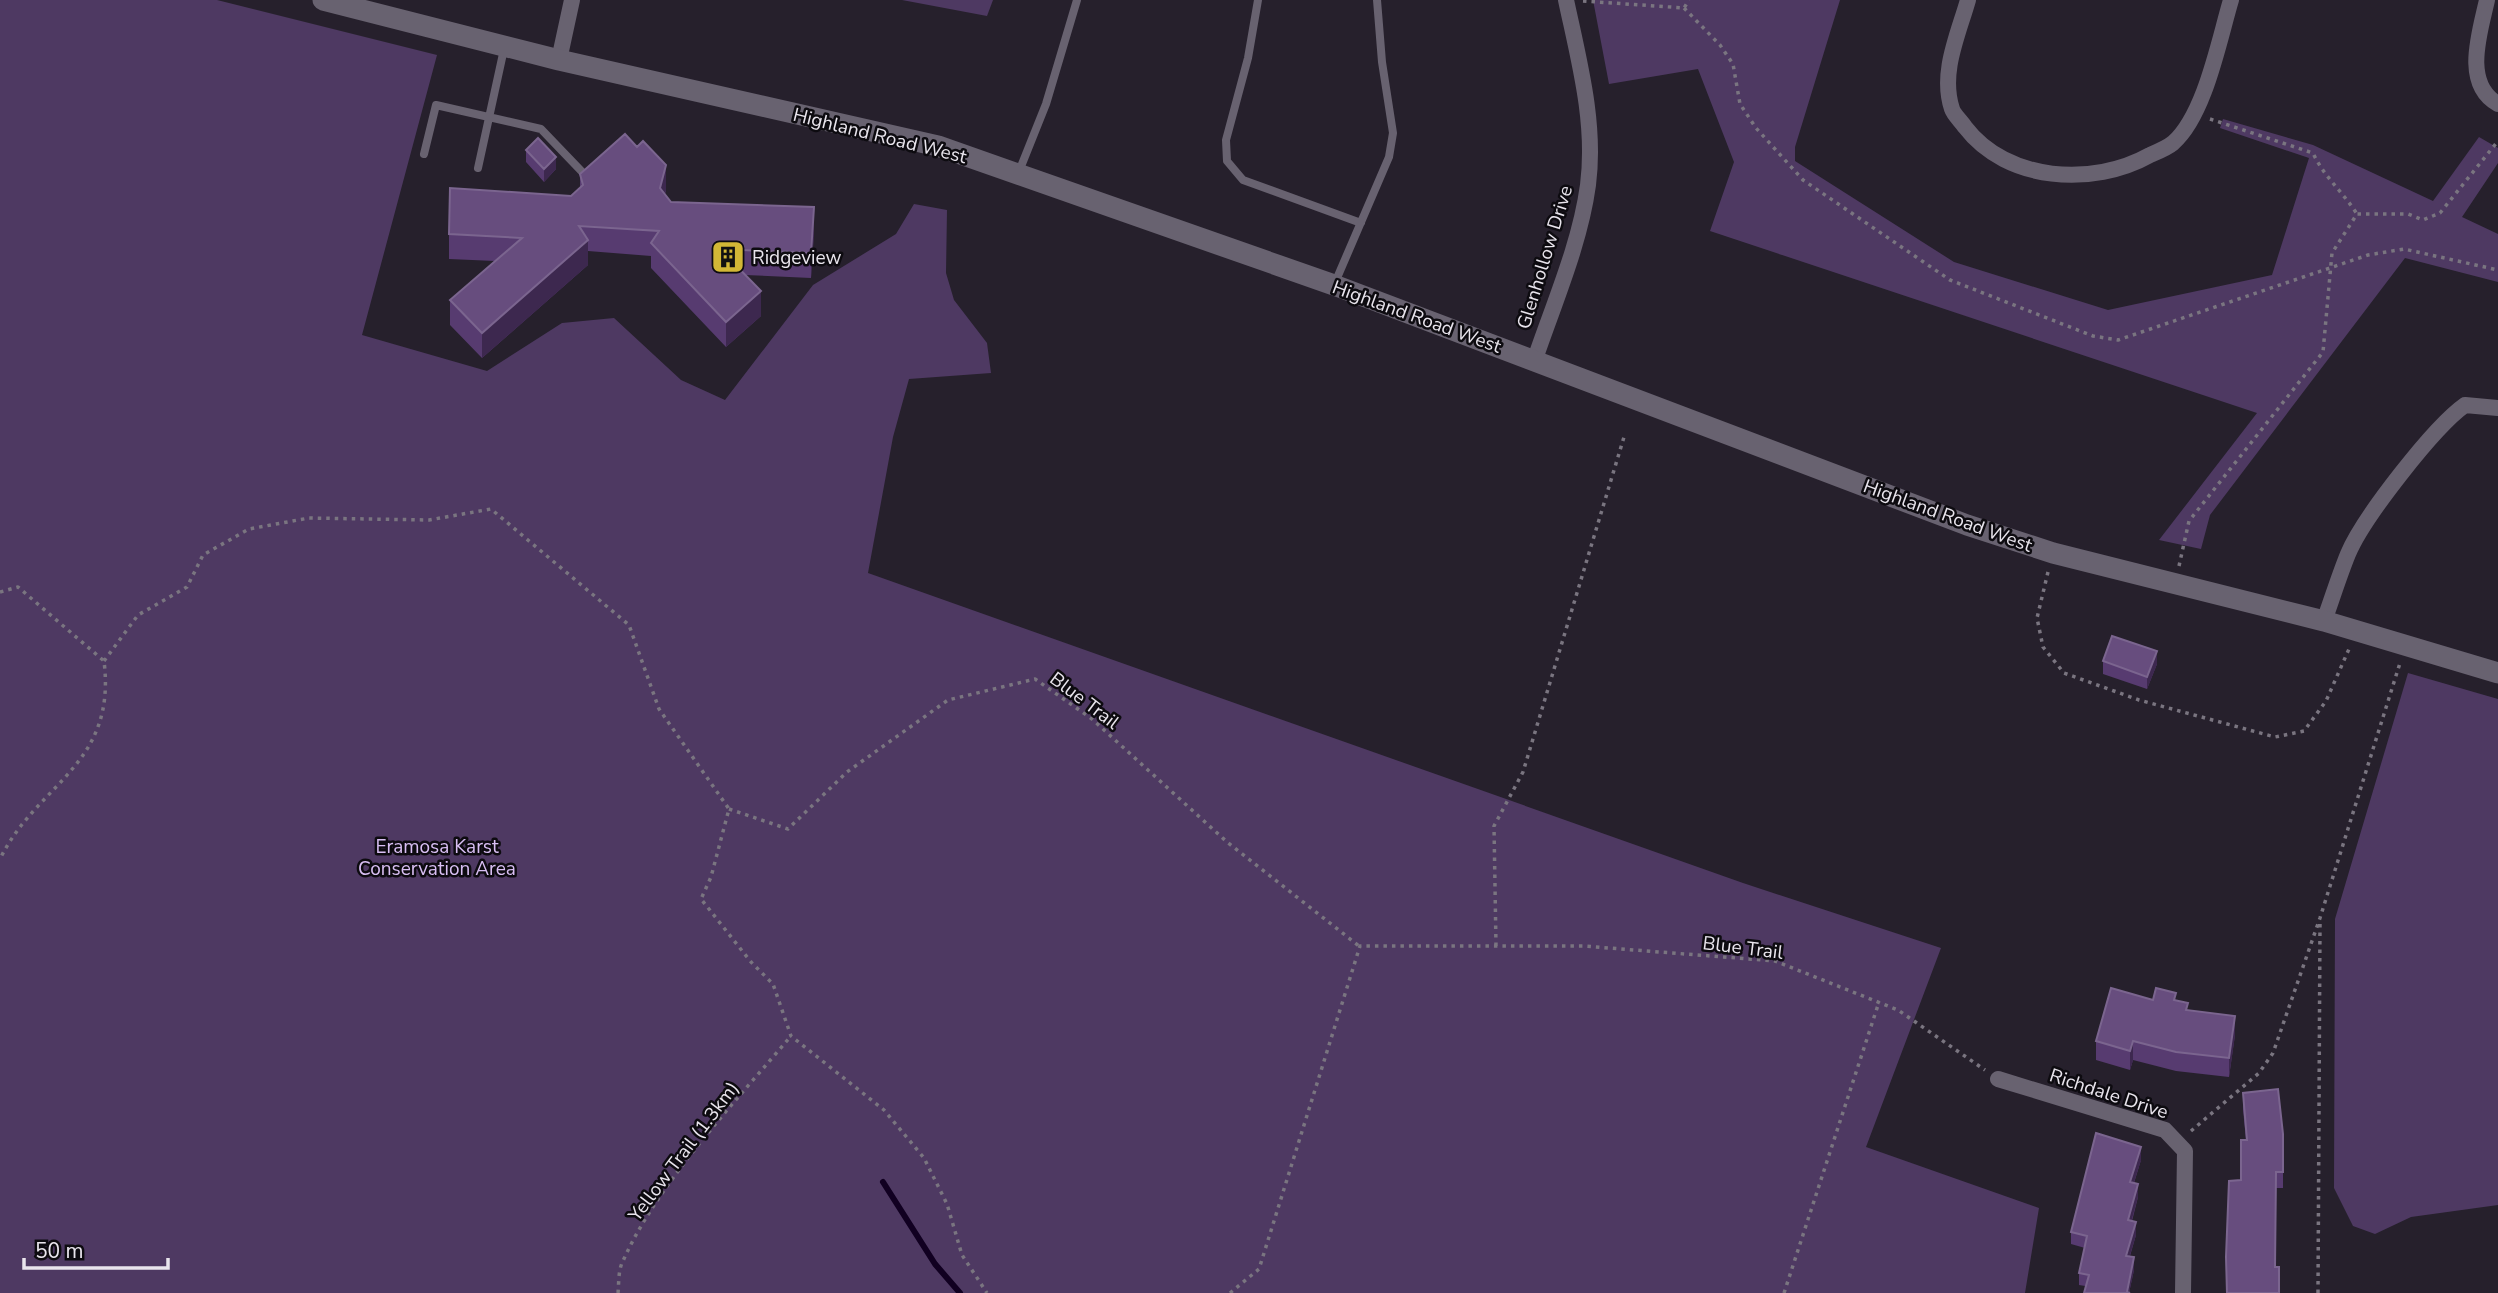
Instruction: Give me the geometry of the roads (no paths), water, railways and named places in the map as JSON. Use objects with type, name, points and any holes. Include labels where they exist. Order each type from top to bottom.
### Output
[{"type":"street","name":"Highland Road West","points":[[323,0],[559,60],[938,146],[1334,285],[1535,359],[1967,525],[2053,553],[2324,621],[2405,648],[2498,673]]},
{"type":"street","points":[[559,60],[572,0]]},
{"type":"street","name":"Glenhollow Drive","points":[[1535,359],[1570,258],[1588,187],[1587,100],[1566,0]]},
{"type":"street","points":[[1968,0],[1948,71],[1953,111],[1972,137],[1995,154],[2021,166],[2067,176],[2090,176],[2133,165],[2173,143],[2194,114],[2231,0]]},
{"type":"street","points":[[2487,0],[2476,66],[2481,90],[2498,104]]},
{"type":"street","points":[[2324,621],[2348,553],[2363,527],[2445,419],[2465,405],[2498,408]]},
{"type":"street","name":"Richdale Drive","points":[[1998,1079],[2165,1130],[2185,1151],[2183,1293]]},
{"type":"lane","points":[[1018,174],[1046,104],[1077,0]]},
{"type":"lane","points":[[1258,0],[1248,58],[1226,140],[1227,161],[1243,180],[1361,223]]},
{"type":"lane","points":[[1334,285],[1389,157],[1393,133],[1382,62],[1377,0]]},
{"type":"lane","points":[[478,168],[505,46]]},
{"type":"lane","points":[[424,154],[436,105],[541,129],[588,178]]},
{"type":"waterway","points":[[883,1182],[935,1264],[960,1293]]},
{"type":"place","name":"Ridgeview","points":[[728,257]]},
{"type":"park label","name":"Eramosa Karst Conservation Area","points":[[437,857]]}]
